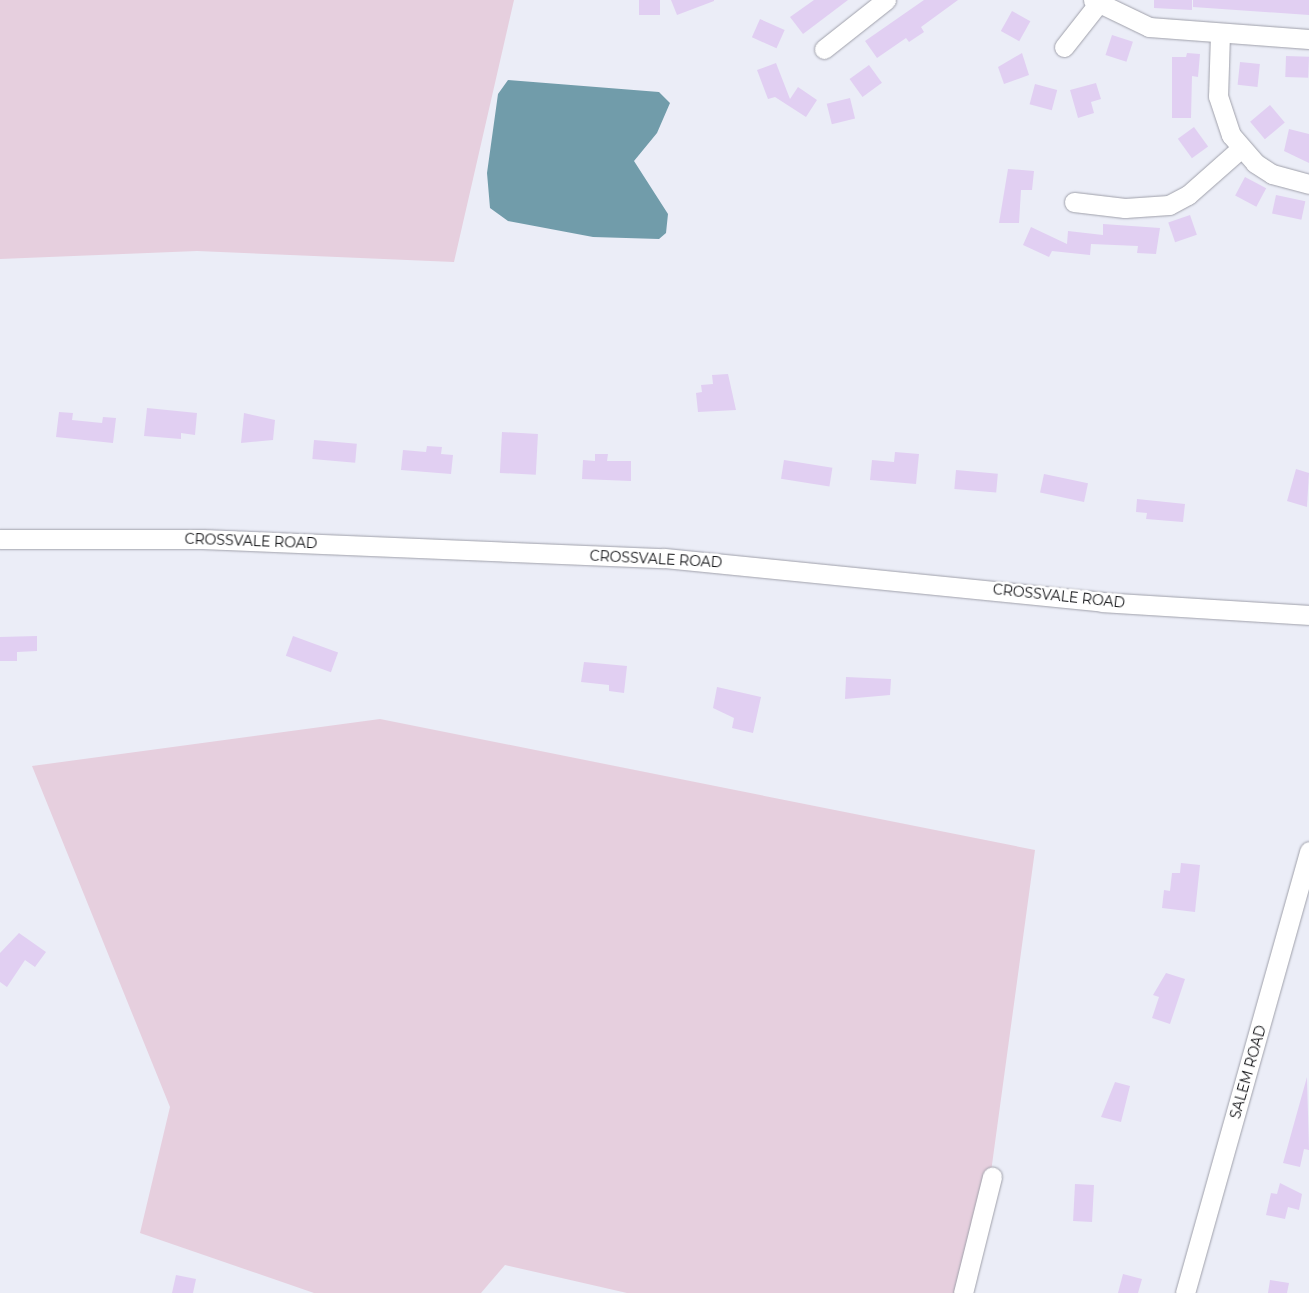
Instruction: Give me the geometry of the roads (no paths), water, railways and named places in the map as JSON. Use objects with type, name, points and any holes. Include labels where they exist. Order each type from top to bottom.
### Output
[{"type":"street","points":[[824,49],[886,0]]},
{"type":"street","points":[[1064,47],[1095,2],[1150,27],[1220,34],[1309,39]]},
{"type":"street","points":[[1220,34],[1218,96],[1223,117],[1240,149],[1272,174],[1309,184]]},
{"type":"street","points":[[1074,202],[1125,208],[1168,205],[1188,195],[1240,149]]},
{"type":"street","name":"CROSSVALE ROAD","points":[[0,539],[202,539],[664,558],[1102,602],[1309,615]]},
{"type":"street","name":"SALEM ROAD","points":[[1185,1293],[1309,851]]},
{"type":"street","points":[[963,1293],[992,1177]]},
{"type":"water","points":[[508,80],[659,92],[670,103],[657,133],[634,161],[668,214],[666,233],[659,239],[593,237],[508,221],[490,208],[487,173],[498,94]]}]
